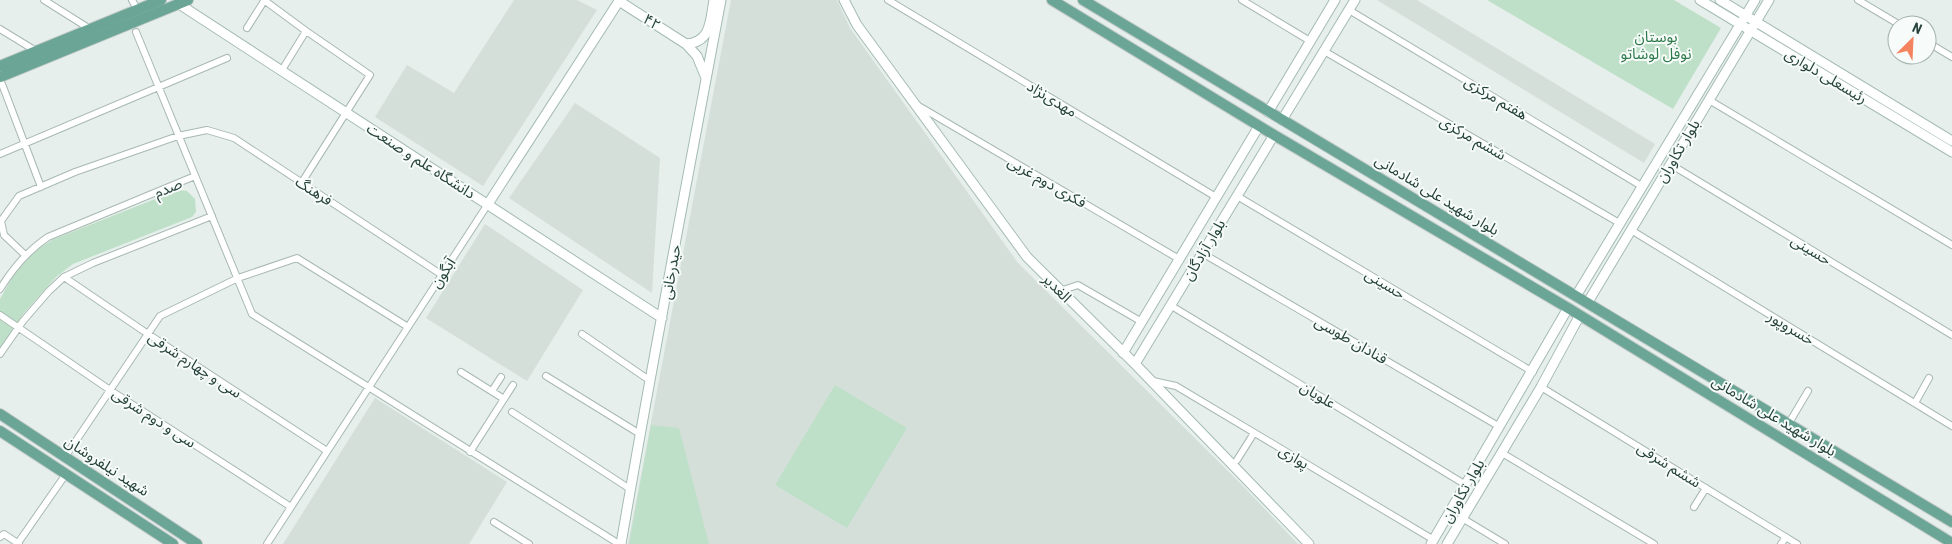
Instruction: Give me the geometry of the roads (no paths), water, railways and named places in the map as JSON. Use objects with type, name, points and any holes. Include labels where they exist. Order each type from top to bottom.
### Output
[{"type":"main road","points":[[0,66],[90,29],[135,5],[161,0]]},
{"type":"main road","name":"۴۲","points":[[618,0],[686,44]]},
{"type":"main road","name":"آبگون","points":[[488,204],[618,0]]},
{"type":"main road","points":[[686,44],[700,41],[705,36],[714,0]]},
{"type":"main road","name":"حیدرخانی","points":[[620,544],[721,0]]},
{"type":"main road","name":"الغدیر","points":[[844,0],[857,25],[1027,258],[1151,381],[1309,544]]},
{"type":"main road","points":[[1052,0],[1259,126],[1334,0]]},
{"type":"main road","points":[[1083,0],[1268,112]]},
{"type":"main road","points":[[1274,135],[1355,0]]},
{"type":"main road","name":"رئیسعلی دلواری","points":[[1700,0],[1741,24],[1754,26],[1952,141]]},
{"type":"main road","name":"رئیسعلی دلواری","points":[[1720,0],[1746,15],[1754,26],[1952,152]]},
{"type":"main road","name":"بلوار تکاوران","points":[[1576,296],[1755,0]]},
{"type":"main road","name":"بلوار تکاوران","points":[[1588,302],[1769,0]]},
{"type":"main road","points":[[1,80],[184,2]]},
{"type":"main road","name":"دانشگاه علم و صنعت","points":[[184,2],[282,70],[662,318]]},
{"type":"main road","points":[[686,44],[697,56],[706,80]]},
{"type":"main road","name":"بلوار شهید علی شادمانی","points":[[1268,112],[1588,302],[1952,522]]},
{"type":"main road","name":"بلوار آزادگان","points":[[1123,353],[1259,126]]},
{"type":"main road","name":"بلوار شهید علی شادمانی","points":[[1259,126],[1580,315],[1952,543]]},
{"type":"main road","name":"بلوار آزادگان","points":[[1134,364],[1274,135]]},
{"type":"main road","points":[[499,187],[497,199],[504,214]]},
{"type":"main road","points":[[1568,308],[1576,296]]},
{"type":"main road","points":[[1580,315],[1588,302]]},
{"type":"main road","name":"بلوار تکاوران","points":[[1432,542],[1533,372],[1568,308]]},
{"type":"main road","name":"بلوار تکاوران","points":[[1447,544],[1541,387],[1580,315]]},
{"type":"main road","name":"شهید نیلفروشان","points":[[0,414],[197,544]]},
{"type":"main road","name":"شهید نیلفروشان","points":[[0,431],[170,543]]},
{"type":"street","points":[[44,0],[90,29]]},
{"type":"street","points":[[248,28],[264,0],[370,75],[302,182]]},
{"type":"street","name":"مهدی‌نژاد","points":[[888,0],[1216,197]]},
{"type":"street","points":[[1242,0],[1310,41]]},
{"type":"street","points":[[1858,0],[1887,17]]},
{"type":"street","name":"هفتم مرکزی","points":[[1349,10],[1643,186]]},
{"type":"street","points":[[0,29],[36,51]]},
{"type":"street","points":[[282,70],[306,31]]},
{"type":"street","points":[[136,32],[195,176]]},
{"type":"street","points":[[1937,48],[1952,57]]},
{"type":"street","name":"ششم مرکزی","points":[[1324,51],[1621,224]]},
{"type":"street","points":[[0,154],[24,142],[227,58]]},
{"type":"street","points":[[1,80],[41,187]]},
{"type":"street","points":[[1709,100],[1952,245]]},
{"type":"street","name":"فکری دوم غربی","points":[[914,104],[1179,259]]},
{"type":"street","name":"فرهنگ","points":[[25,255],[4,235],[1,221],[19,196],[75,172],[178,136],[207,130],[234,138],[442,275]]},
{"type":"street","name":"حسینی","points":[[1670,164],[1952,334]]},
{"type":"street","name":"صدم","points":[[0,289],[25,255],[48,237],[195,176],[252,314],[620,544]]},
{"type":"street","name":"حسینی","points":[[1237,196],[1533,372]]},
{"type":"street","name":"آبگون","points":[[267,544],[488,204]]},
{"type":"street","points":[[0,354],[23,321],[64,277],[93,262],[212,216]]},
{"type":"street","name":"خسروپور","points":[[1631,230],[1952,426]]},
{"type":"street","name":"قنادان طوسی","points":[[1202,253],[1500,427]]},
{"type":"street","points":[[65,457],[160,316],[238,278],[297,258],[408,327]]},
{"type":"street","name":"سی و چهارم شرقی","points":[[64,277],[327,451]]},
{"type":"street","points":[[1060,290],[1078,285],[1142,322]]},
{"type":"street","name":"علویان","points":[[1170,305],[1466,485]]},
{"type":"street","points":[[0,315],[19,327]]},
{"type":"street","name":"سی و دوم شرقی","points":[[19,327],[110,390],[291,507]]},
{"type":"street","points":[[582,334],[649,380]]},
{"type":"street","points":[[461,372],[504,398]]},
{"type":"street","points":[[546,376],[640,434]]},
{"type":"street","points":[[492,391],[501,377]]},
{"type":"street","points":[[1915,403],[1929,378]]},
{"type":"street","name":"پوازی","points":[[1151,381],[1176,386],[1432,542]]},
{"type":"street","points":[[470,452],[513,385]]},
{"type":"street","name":"ششم شرقی","points":[[1541,387],[1798,544]]},
{"type":"street","points":[[1789,423],[1808,391]]},
{"type":"street","points":[[512,412],[630,489]]},
{"type":"street","points":[[1237,460],[1254,433]]},
{"type":"street","points":[[1502,452],[1654,544]]},
{"type":"street","points":[[1,534],[19,544],[66,474]]},
{"type":"street","points":[[1694,507],[1706,488]]},
{"type":"street","points":[[1462,518],[1505,544]]},
{"type":"street","points":[[494,522],[529,544]]},
{"type":"street","points":[[1781,544],[1786,537]]},
{"type":"park label","name":"بوستان نوفل لوشاتو","points":[[1656,46]]}]
